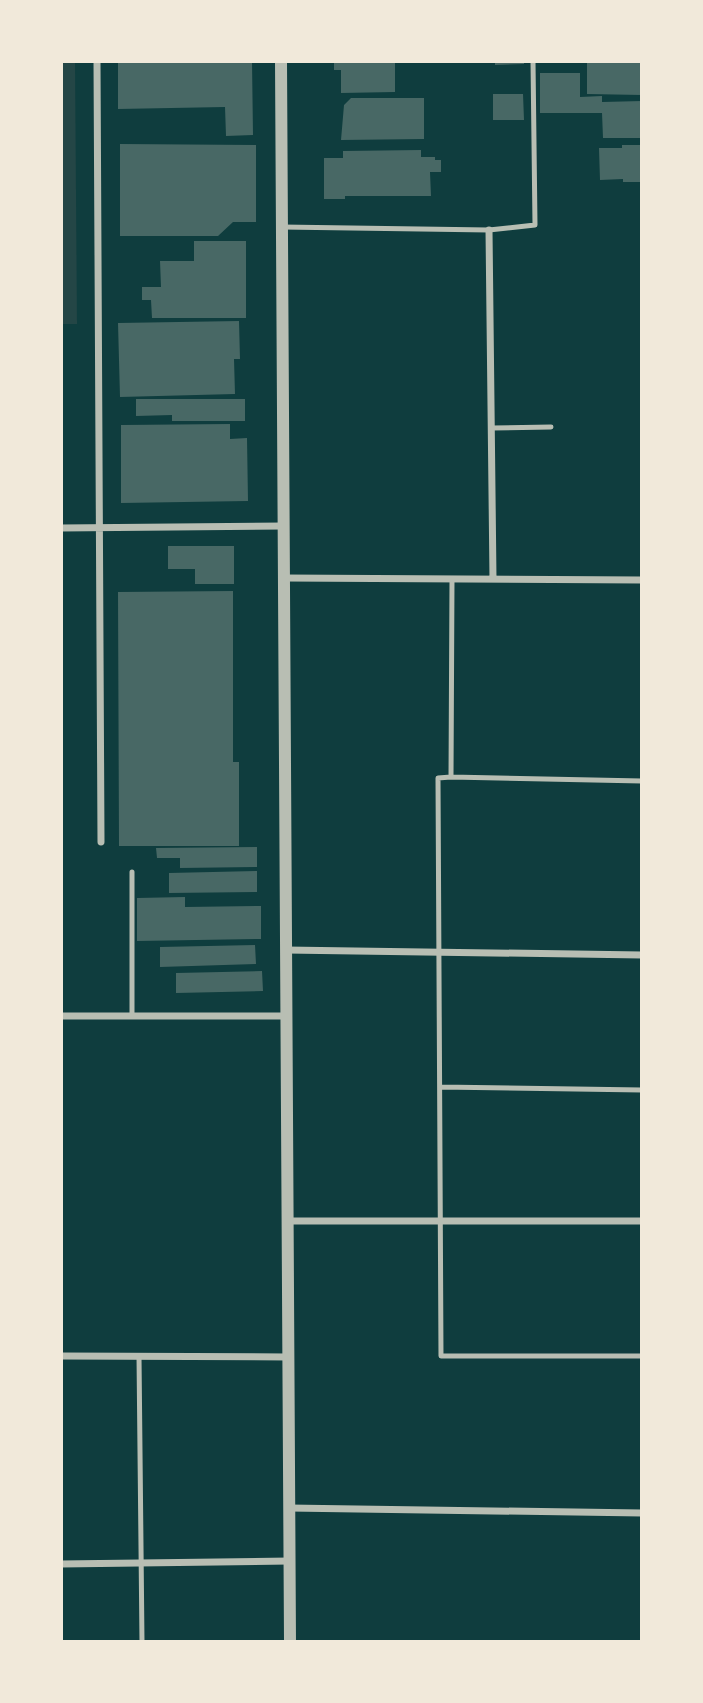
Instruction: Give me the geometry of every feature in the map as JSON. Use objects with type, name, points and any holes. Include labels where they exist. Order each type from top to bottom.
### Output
[{"type":"street","points":[[97,61],[101,842]]},
{"type":"street","points":[[281,61],[290,1642]]},
{"type":"street","points":[[489,230],[493,579]]},
{"type":"street","points":[[61,528],[284,526]]},
{"type":"street","points":[[284,578],[642,579]]},
{"type":"street","points":[[286,950],[642,955]]},
{"type":"street","points":[[61,1016],[287,1016]]},
{"type":"street","points":[[288,1221],[642,1221]]},
{"type":"street","points":[[61,1356],[288,1357]]},
{"type":"street","points":[[289,1508],[642,1514]]},
{"type":"street","points":[[61,1564],[290,1561]]},
{"type":"lane","points":[[282,227],[489,230],[535,225],[533,61]]},
{"type":"lane","points":[[492,428],[551,427]]},
{"type":"lane","points":[[451,777],[453,580]]},
{"type":"lane","points":[[642,781],[438,778],[441,1356],[642,1356]]},
{"type":"lane","points":[[132,872],[132,1016]]},
{"type":"lane","points":[[440,1087],[642,1090]]},
{"type":"lane","points":[[139,1356],[142,1642]]},
{"type":"shaded area","points":[[61,61],[75,61],[77,324],[61,324]]},
{"type":"building","points":[[118,61],[252,61],[253,135],[226,136],[225,107],[118,109]]},
{"type":"building","points":[[334,61],[395,61],[395,92],[341,93],[341,70],[334,70]]},
{"type":"building","points":[[495,61],[524,61],[524,64],[495,65]]},
{"type":"building","points":[[587,61],[642,61],[642,95],[587,94]]},
{"type":"building","points":[[540,73],[580,73],[580,97],[602,96],[602,102],[642,101],[642,138],[603,138],[602,113],[540,113]]},
{"type":"building","points":[[493,94],[523,94],[524,120],[493,120]]},
{"type":"building","points":[[351,98],[424,98],[424,139],[341,140],[344,105]]},
{"type":"building","points":[[120,144],[256,145],[256,222],[233,222],[218,236],[120,236]]},
{"type":"building","points":[[622,145],[642,145],[642,182],[600,180],[599,148],[622,148]]},
{"type":"building","points":[[421,150],[421,157],[441,160],[441,172],[430,172],[431,196],[345,196],[345,199],[324,199],[324,158],[343,158],[343,151]]},
{"type":"building","points":[[194,241],[246,241],[246,318],[152,318],[151,300],[142,300],[142,287],[161,287],[160,261],[194,261]]},
{"type":"building","points":[[239,321],[240,359],[234,359],[235,394],[120,397],[118,323]]},
{"type":"building","points":[[136,399],[245,399],[245,421],[172,421],[172,415],[136,416]]},
{"type":"building","points":[[230,424],[230,439],[247,438],[248,501],[121,503],[121,425]]},
{"type":"building","points":[[168,546],[234,546],[234,584],[195,584],[195,569],[168,569]]},
{"type":"building","points":[[233,591],[233,762],[239,762],[239,846],[119,846],[118,592]]},
{"type":"building","points":[[257,847],[257,867],[180,868],[180,858],[157,858],[156,848]]},
{"type":"building","points":[[257,871],[257,892],[169,893],[169,873]]},
{"type":"building","points":[[185,897],[185,907],[261,906],[261,939],[137,941],[137,898]]},
{"type":"building","points":[[255,945],[256,964],[160,967],[160,947]]},
{"type":"building","points":[[262,971],[263,991],[176,993],[176,973]]}]
